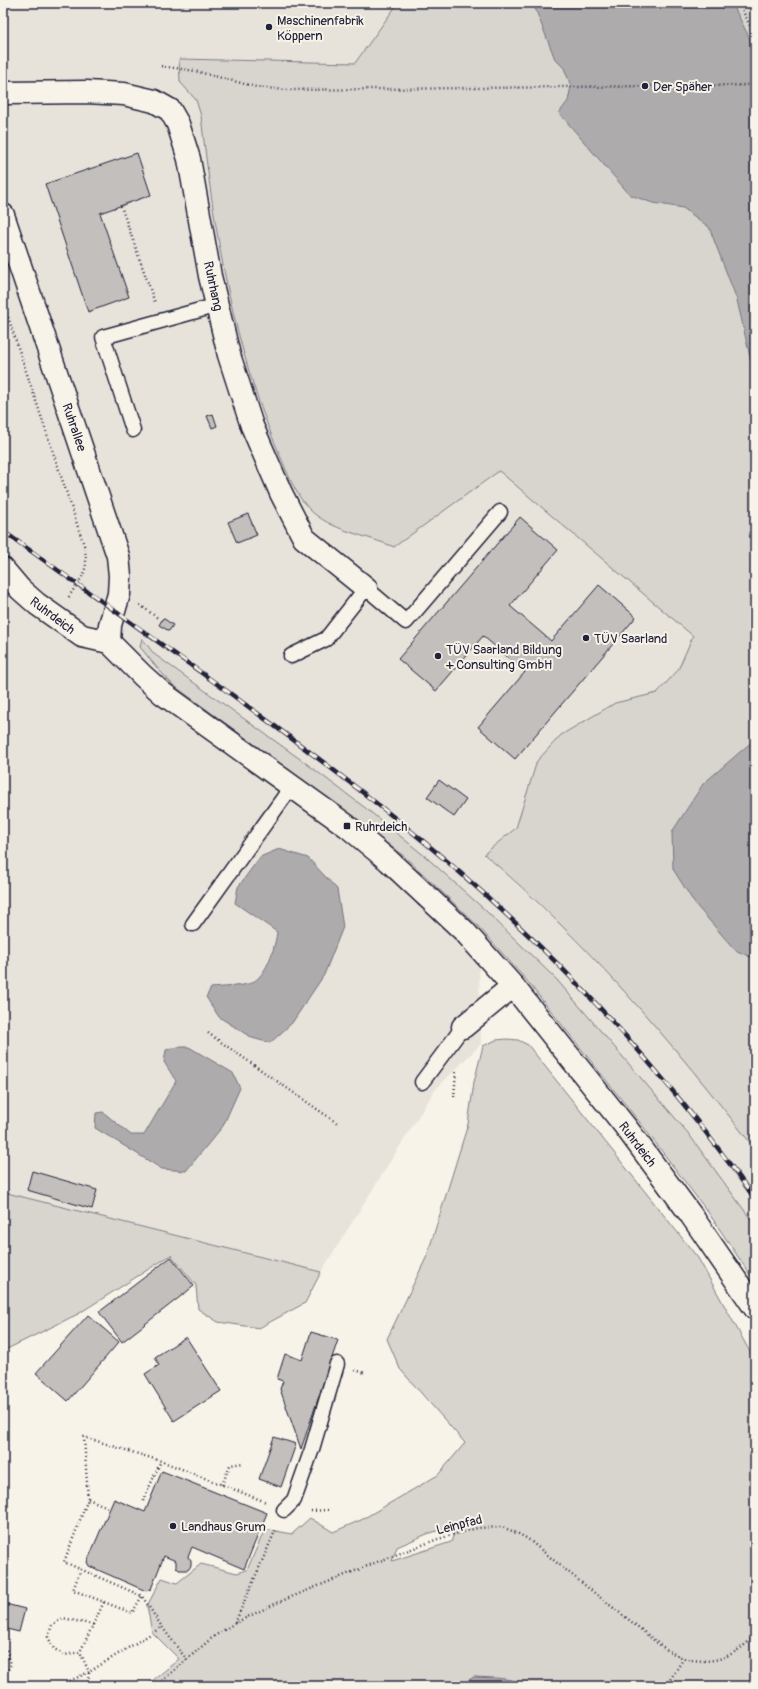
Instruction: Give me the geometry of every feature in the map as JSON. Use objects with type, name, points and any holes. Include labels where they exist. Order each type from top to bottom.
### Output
[{"type":"street","name":"Ruhrhang","points":[[4,94],[86,92],[124,94],[154,101],[170,110],[178,124],[189,158],[210,276],[229,355],[252,426],[281,493],[304,538],[366,588]]},
{"type":"street","name":"Ruhrallee","points":[[3,215],[118,556],[120,576],[119,594],[110,625],[109,642]]},
{"type":"street","name":"Ruhrdeich","points":[[3,569],[20,590],[62,622],[82,636],[109,642],[162,693],[347,826],[400,870],[464,931],[513,986],[630,1133],[691,1215],[755,1308]]},
{"type":"street","points":[[463,1027],[513,986]]},
{"type":"lane","points":[[133,430],[103,337],[218,305]]},
{"type":"lane","points":[[291,656],[326,639],[366,588],[406,622],[500,512]]},
{"type":"lane","points":[[193,924],[292,786]]},
{"type":"lane","points":[[422,1082],[463,1027]]},
{"type":"lane","points":[[278,1507],[294,1500],[312,1448],[337,1364]]},
{"type":"path","points":[[738,3],[755,36]]},
{"type":"path","points":[[160,66],[195,71],[256,87],[287,90],[755,85]]},
{"type":"path","points":[[121,206],[161,320]]},
{"type":"path","points":[[3,302],[88,560],[86,570],[68,599],[62,622]]},
{"type":"path","points":[[208,1033],[337,1123]]},
{"type":"path","points":[[187,1660],[162,1627],[142,1596],[64,1562],[88,1499],[84,1437],[161,1461],[278,1507],[235,1623]]},
{"type":"path","points":[[143,1501],[161,1461]]},
{"type":"path","points":[[222,1485],[230,1465],[243,1463]]},
{"type":"path","points":[[151,1482],[156,1484]]},
{"type":"path","points":[[88,1499],[110,1508]]},
{"type":"path","name":"Leinpfad","points":[[156,1686],[213,1637],[235,1623],[279,1602],[438,1539],[477,1528],[502,1527],[517,1532],[645,1632],[684,1658],[702,1661],[719,1660],[733,1654],[755,1636]]},
{"type":"path","points":[[80,1569],[73,1590],[132,1613],[142,1596]]},
{"type":"path","points":[[80,1652],[104,1602]]},
{"type":"path","points":[[80,1652],[65,1655],[54,1649],[48,1636],[52,1625],[63,1618],[94,1625]]},
{"type":"path","points":[[59,1686],[89,1672],[162,1627]]},
{"type":"path","points":[[3,1649],[6,1649],[11,1664],[3,1678]]},
{"type":"path","points":[[80,1652],[89,1672],[88,1686]]},
{"type":"path","points":[[666,1686],[684,1658]]},
{"type":"shaded area","points":[[3,3],[473,3],[693,636],[678,670],[657,693],[615,703],[537,761],[516,828],[484,854],[561,925],[613,979],[664,1035],[712,1093],[755,1149],[755,1282],[710,1215],[645,1129],[527,981],[478,925],[481,1044],[435,1090],[321,1272],[3,1192]]},
{"type":"shaded area","points":[[398,3],[755,3],[755,1149],[692,1070],[627,994],[558,922],[522,887],[484,854],[516,828],[537,761],[561,735],[615,703],[657,693],[678,670],[693,636],[499,471],[394,547],[338,528],[328,523],[309,509],[295,490],[263,413],[249,372],[219,245],[201,116],[196,100],[180,82],[179,59],[355,63]]},
{"type":"shaded area","points":[[533,3],[732,3],[755,49],[755,379],[737,300],[709,227],[683,208],[653,203],[630,195],[559,113],[568,101],[571,86],[564,68],[555,59]]},
{"type":"shaded area","points":[[142,638],[154,654],[307,764],[368,810],[426,857],[485,910],[557,980],[688,1133],[755,1225],[755,1282],[710,1215],[645,1129],[527,981],[477,925],[405,857],[329,799],[173,685],[140,647]]},
{"type":"shaded area","points":[[755,739],[755,959],[735,950],[695,904],[673,869],[672,832],[703,784]]},
{"type":"shaded area","points":[[279,849],[308,858],[337,889],[343,927],[324,975],[292,1023],[270,1043],[252,1038],[219,1017],[206,997],[211,988],[238,986],[251,983],[262,974],[266,968],[272,953],[277,932],[235,903],[238,887],[260,857]]},
{"type":"shaded area","points":[[496,1040],[518,1040],[528,1045],[698,1258],[755,1361],[755,1686],[527,1686],[522,1683],[474,1677],[459,1686],[146,1686],[179,1659],[152,1632],[147,1606],[162,1578],[177,1583],[201,1564],[237,1573],[247,1570],[265,1529],[292,1534],[310,1518],[333,1532],[361,1520],[438,1475],[465,1443],[400,1369],[387,1339],[427,1256],[468,1124],[474,1082],[483,1046]],"holes":[[[457,1525],[451,1542],[392,1561],[397,1547],[427,1534]]]},
{"type":"shaded area","points":[[178,1047],[189,1047],[233,1073],[240,1088],[223,1126],[186,1171],[162,1169],[95,1128],[96,1113],[103,1112],[131,1135],[144,1135],[176,1081],[164,1062],[166,1050]]},
{"type":"shaded area","points":[[3,1192],[321,1272],[305,1303],[259,1328],[218,1322],[198,1309],[196,1285],[171,1255],[78,1314],[3,1351]]},
{"type":"shaded area","points":[[474,1677],[508,1679],[527,1686],[459,1686]]},
{"type":"building","points":[[137,153],[151,195],[100,213],[129,297],[88,312],[45,184]]},
{"type":"building","points":[[213,414],[217,426],[212,428],[207,416]]},
{"type":"building","points":[[248,514],[257,535],[237,543],[228,522]]},
{"type":"building","name":"TÜV Saarland","points":[[520,517],[558,550],[510,606],[551,641],[599,585],[636,617],[515,759],[478,727],[525,672],[483,636],[436,691],[398,659]]},
{"type":"building","points":[[163,618],[173,625],[169,631],[159,625]]},
{"type":"building","points":[[439,780],[466,800],[454,817],[427,797]]},
{"type":"building","points":[[32,1171],[97,1190],[92,1209],[27,1190]]},
{"type":"building","points":[[171,1257],[194,1286],[122,1342],[99,1312]]},
{"type":"building","points":[[88,1315],[119,1342],[68,1401],[36,1373]]},
{"type":"building","points":[[311,1332],[338,1340],[301,1449],[280,1389],[283,1381],[277,1379],[285,1354],[302,1360]]},
{"type":"building","points":[[186,1337],[221,1391],[174,1421],[145,1374],[159,1365],[155,1357]]},
{"type":"building","points":[[274,1437],[296,1444],[281,1487],[259,1479]]},
{"type":"building","points":[[162,1471],[267,1513],[244,1569],[192,1547],[188,1557],[191,1561],[191,1566],[188,1570],[179,1570],[176,1567],[176,1561],[164,1556],[151,1589],[146,1591],[89,1566],[87,1562],[114,1499],[145,1512]]},
{"type":"building","points":[[6,1604],[25,1609],[19,1632],[3,1628],[3,1616]]},
{"type":"railway","points":[[3,531],[314,755],[422,840],[491,900],[573,979],[650,1064],[722,1153],[755,1199]]},
{"type":"place","name":"Maschinenfabrik Köppern","points":[[269,27]]},
{"type":"place","name":"Der Späher","points":[[645,86]]},
{"type":"place","name":"TÜV Saarland","points":[[586,638]]},
{"type":"place","name":"TÜV Saarland Bildung + Consulting GmbH","points":[[438,656]]},
{"type":"place","name":"Ruhrdeich","points":[[347,826]]},
{"type":"place","name":"Landhaus Grum","points":[[173,1526]]}]
